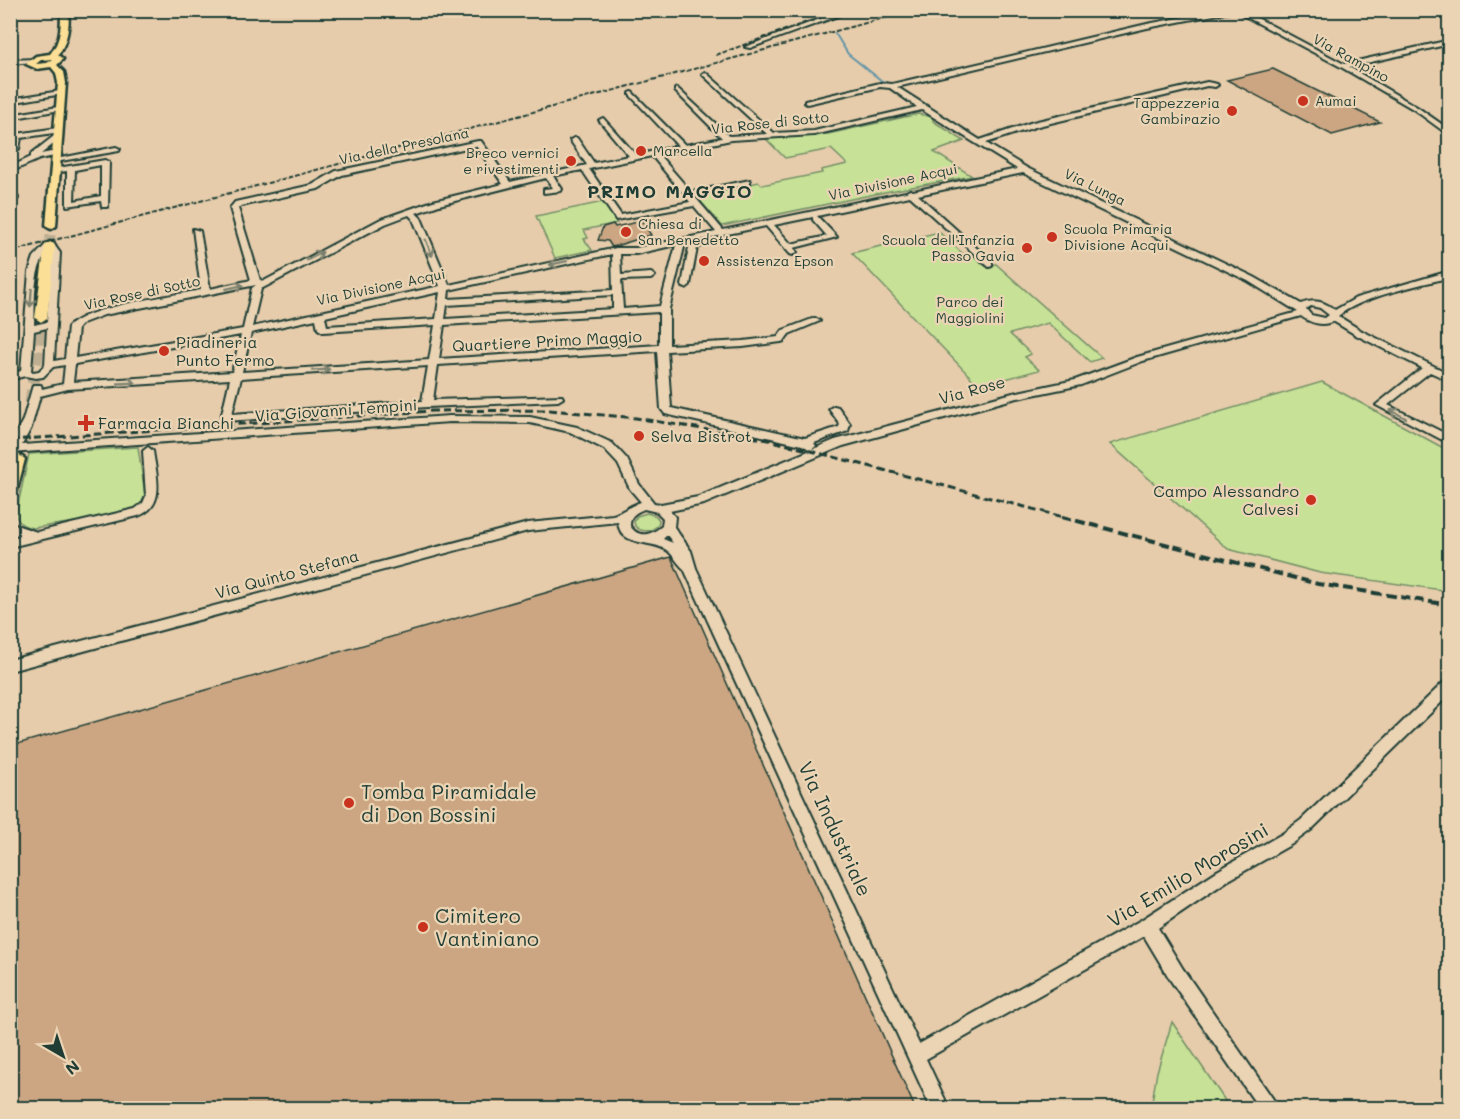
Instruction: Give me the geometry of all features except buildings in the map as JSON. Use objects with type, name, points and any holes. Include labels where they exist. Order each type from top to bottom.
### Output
[{"type":"main road","points":[[32,62],[39,67],[52,60],[64,36],[65,10]]},
{"type":"main road","points":[[51,226],[61,77],[52,60]]},
{"type":"main road","points":[[41,318],[50,245]]},
{"type":"main road","points":[[10,490],[14,452]]},
{"type":"street","points":[[748,47],[852,10]]},
{"type":"street","points":[[807,102],[880,85],[892,86],[1147,26],[1236,10]]},
{"type":"street","name":"Via Rampino","points":[[1236,10],[1343,66],[1415,108],[1449,134]]},
{"type":"street","points":[[1343,66],[1449,42]]},
{"type":"street","points":[[10,64],[32,62]]},
{"type":"street","points":[[705,74],[771,134]]},
{"type":"street","points":[[980,143],[1036,124],[1207,84],[1215,85]]},
{"type":"street","name":"Via Lunga","points":[[892,86],[1020,172],[1264,286],[1318,304]]},
{"type":"street","points":[[677,90],[727,138]]},
{"type":"street","points":[[10,101],[60,93]]},
{"type":"street","points":[[632,94],[684,148]]},
{"type":"street","name":"Via Rose di Sotto","points":[[69,364],[70,332],[80,321],[102,313],[260,283],[382,222],[410,212],[548,174],[727,138],[824,131],[923,108]]},
{"type":"street","points":[[10,117],[58,109]]},
{"type":"street","points":[[603,120],[634,158]]},
{"type":"street","points":[[10,148],[16,147],[14,136],[57,134]]},
{"type":"street","points":[[13,171],[57,134]]},
{"type":"street","points":[[574,140],[619,218],[696,203]]},
{"type":"street","name":"Via della Presolana","points":[[260,283],[234,208],[238,204],[315,187],[339,173],[478,143],[507,184]]},
{"type":"street","points":[[25,162],[55,160],[116,149]]},
{"type":"street","points":[[654,154],[720,235]]},
{"type":"street","points":[[13,171],[55,160],[71,168],[105,162],[105,201],[70,204],[71,168]]},
{"type":"street","name":"Via Divisione Acqui","points":[[10,377],[39,362],[69,364],[247,331],[616,251],[636,251],[720,235],[1020,172]]},
{"type":"street","points":[[547,192],[558,189],[548,174]]},
{"type":"street","points":[[689,195],[747,182]]},
{"type":"street","points":[[913,194],[989,264]]},
{"type":"street","name":"Via Divisione Acqui","points":[[770,225],[816,218],[913,194]]},
{"type":"street","points":[[410,212],[417,218],[445,287]]},
{"type":"street","name":"Via Divisione Acqui","points":[[770,225],[791,249],[833,237],[816,218]]},
{"type":"street","points":[[196,231],[206,293]]},
{"type":"street","name":"Via Divisione Acqui","points":[[686,285],[695,245],[720,235]]},
{"type":"street","name":"Quartiere Primo Maggio","points":[[681,241],[664,309],[664,346],[662,348],[666,409],[672,414],[808,444],[844,429],[845,424],[834,409]]},
{"type":"street","points":[[50,245],[56,253],[50,364],[46,371],[38,375],[27,370],[33,272],[38,257],[50,245]]},
{"type":"street","name":"Quartiere Primo Maggio","points":[[616,251],[618,311]]},
{"type":"street","points":[[673,270],[689,271]]},
{"type":"street","points":[[1318,304],[1359,300],[1449,273]]},
{"type":"street","points":[[616,278],[651,276]]},
{"type":"street","points":[[260,283],[226,418],[427,404],[558,398]]},
{"type":"street","name":"Via Lunga","points":[[1264,286],[1319,321]]},
{"type":"street","name":"Quartiere Primo Maggio","points":[[427,404],[445,287]]},
{"type":"street","points":[[443,302],[617,292]]},
{"type":"street","points":[[1319,321],[1333,316],[1359,300]]},
{"type":"street","name":"Via Rose","points":[[669,524],[700,501],[839,443],[1001,399],[1077,383],[1140,359],[1258,327],[1302,310],[1306,304],[1318,304]]},
{"type":"street","points":[[1318,304],[1329,309],[1333,316],[1359,333],[1449,378]]},
{"type":"street","name":"Quartiere Primo Maggio","points":[[320,315],[323,329],[664,309]]},
{"type":"street","name":"Quartiere Primo Maggio","points":[[35,394],[68,386],[743,344],[781,339],[786,332],[815,321]]},
{"type":"street","points":[[1319,321],[1359,333]]},
{"type":"street","name":"Via Rose","points":[[1258,327],[1319,321]]},
{"type":"street","points":[[28,329],[52,324]]},
{"type":"street","points":[[742,331],[743,344]]},
{"type":"street","points":[[68,386],[69,364]]},
{"type":"street","points":[[1429,368],[1381,405],[1449,441]]},
{"type":"street","points":[[14,452],[35,394],[38,375]]},
{"type":"street","name":"Via Giovanni Tempini","points":[[14,452],[450,419],[530,420],[573,429],[608,446],[623,462],[634,486],[656,506]]},
{"type":"street","points":[[10,543],[138,512],[146,507],[151,502],[152,496],[148,451]]},
{"type":"street","points":[[627,513],[656,506],[668,513],[669,524],[664,533],[650,539],[636,538],[626,532],[623,521],[634,486]]},
{"type":"street","name":"Via Rose","points":[[656,506],[700,501]]},
{"type":"street","name":"Via Quinto Stefana","points":[[13,666],[528,527],[563,521],[601,521],[627,513]]},
{"type":"street","name":"Via Quinto Stefana","points":[[563,521],[626,532]]},
{"type":"street","name":"Via Industriale","points":[[669,524],[685,551],[690,568],[940,1108]]},
{"type":"street","points":[[10,527],[28,534],[49,533]]},
{"type":"street","name":"Via Industriale","points":[[650,539],[671,547],[690,568]]},
{"type":"street","name":"Via Emilio Morosini","points":[[916,1055],[1147,926],[1222,876],[1287,839],[1306,825],[1449,686]]},
{"type":"street","points":[[1147,926],[1177,975],[1269,1108]]},
{"type":"green space","points":[[918,114],[933,117],[933,121],[964,141],[934,152],[972,176],[722,226],[696,196],[759,182],[762,185],[822,173],[821,170],[847,164],[831,149],[785,158],[764,137],[828,134]]},
{"type":"green space","points":[[603,202],[617,223],[584,230],[588,238],[584,239],[592,250],[555,258],[536,216]]},
{"type":"green space","name":"Parco dei Maggiolini","points":[[939,232],[963,254],[970,252],[985,266],[996,264],[1102,358],[1090,362],[1048,323],[1010,334],[1031,354],[1025,357],[1039,370],[979,386],[852,253]]},
{"type":"green space","name":"Campo Alessandro Calvesi","points":[[1322,382],[1449,451],[1449,591],[1320,573],[1228,549],[1110,444]]},
{"type":"green space","points":[[138,447],[146,501],[123,512],[76,522],[33,528],[18,520],[16,514],[29,454]]},
{"type":"green space","points":[[647,513],[656,516],[659,520],[658,525],[644,531],[635,526],[634,521],[637,516]]},
{"type":"green space","points":[[1172,1022],[1230,1108],[1151,1108],[1157,1072]]},
{"type":"waterway","points":[[73,16],[106,12]]},
{"type":"waterway","points":[[1112,36],[1160,25]]},
{"type":"waterway","points":[[835,33],[848,54],[882,81],[888,83]]},
{"type":"tunnel","points":[[50,245],[51,226]]},
{"type":"tunnel","points":[[31,403],[41,318]]},
{"type":"railway","points":[[716,55],[840,10]]},
{"type":"railway","points":[[10,252],[914,10]]},
{"type":"railway","points":[[10,440],[432,411],[549,410],[636,418],[769,440],[1067,518]]},
{"type":"railway","points":[[1062,517],[1318,584],[1450,605]]},
{"type":"place","name":"Aumai","points":[[1303,101]]},
{"type":"place","name":"Tappezzeria Gambirazio","points":[[1232,111]]},
{"type":"place","name":"Marcella","points":[[641,151]]},
{"type":"place","name":"Breco vernici e rivestimenti","points":[[571,161]]},
{"type":"place","name":"Chiesa di San Benedetto","points":[[626,232]]},
{"type":"place","name":"Scuola Primaria Divisione Acqui","points":[[1052,237]]},
{"type":"place","name":"Scuola dell'Infanzia Passo Gavia","points":[[1027,248]]},
{"type":"place","name":"Assistenza Epson","points":[[704,261]]},
{"type":"place","name":"Piadineria Punto Fermo","points":[[164,351]]},
{"type":"place","name":"Farmacia Bianchi","points":[[86,423]]},
{"type":"place","name":"Selva Bistrot","points":[[639,436]]},
{"type":"place","name":"Campo Alessandro Calvesi","points":[[1311,500]]},
{"type":"place","name":"Tomba Piramidale di Don Bossini","points":[[349,803]]},
{"type":"place","name":"Cimitero Vantiniano","points":[[423,927]]},
{"type":"district","name":"PRIMO MAGGIO","points":[[670,192]]}]
